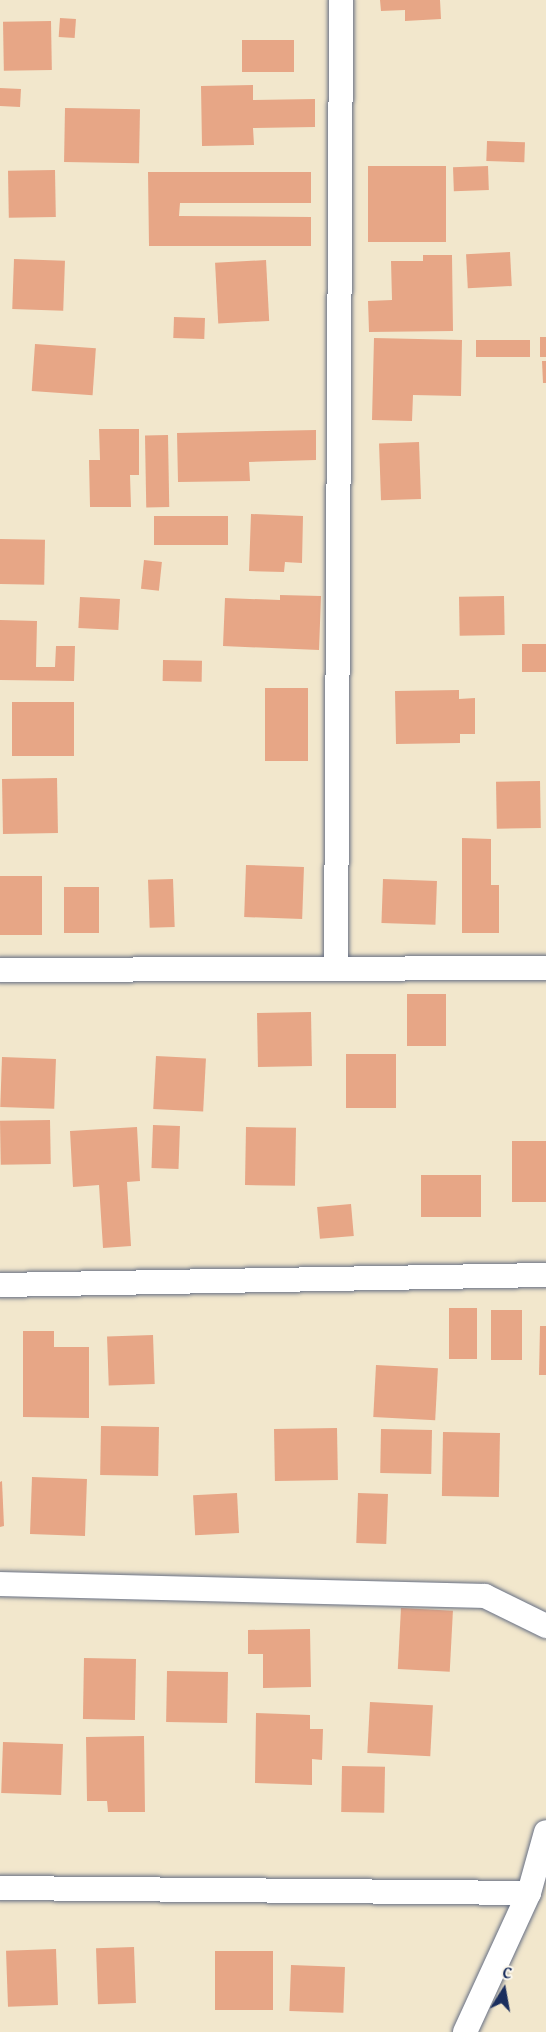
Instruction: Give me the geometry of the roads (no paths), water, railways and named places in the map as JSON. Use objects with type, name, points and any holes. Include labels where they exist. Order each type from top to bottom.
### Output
[{"type":"street","points":[[336,965],[341,0]]},
{"type":"street","points":[[0,970],[336,965],[546,968]]},
{"type":"street","points":[[0,1285],[546,1275]]},
{"type":"street","points":[[0,1584],[485,1596],[546,1626]]},
{"type":"street","points":[[465,2032],[529,1893],[546,1832]]},
{"type":"street","points":[[0,1888],[529,1893]]}]
